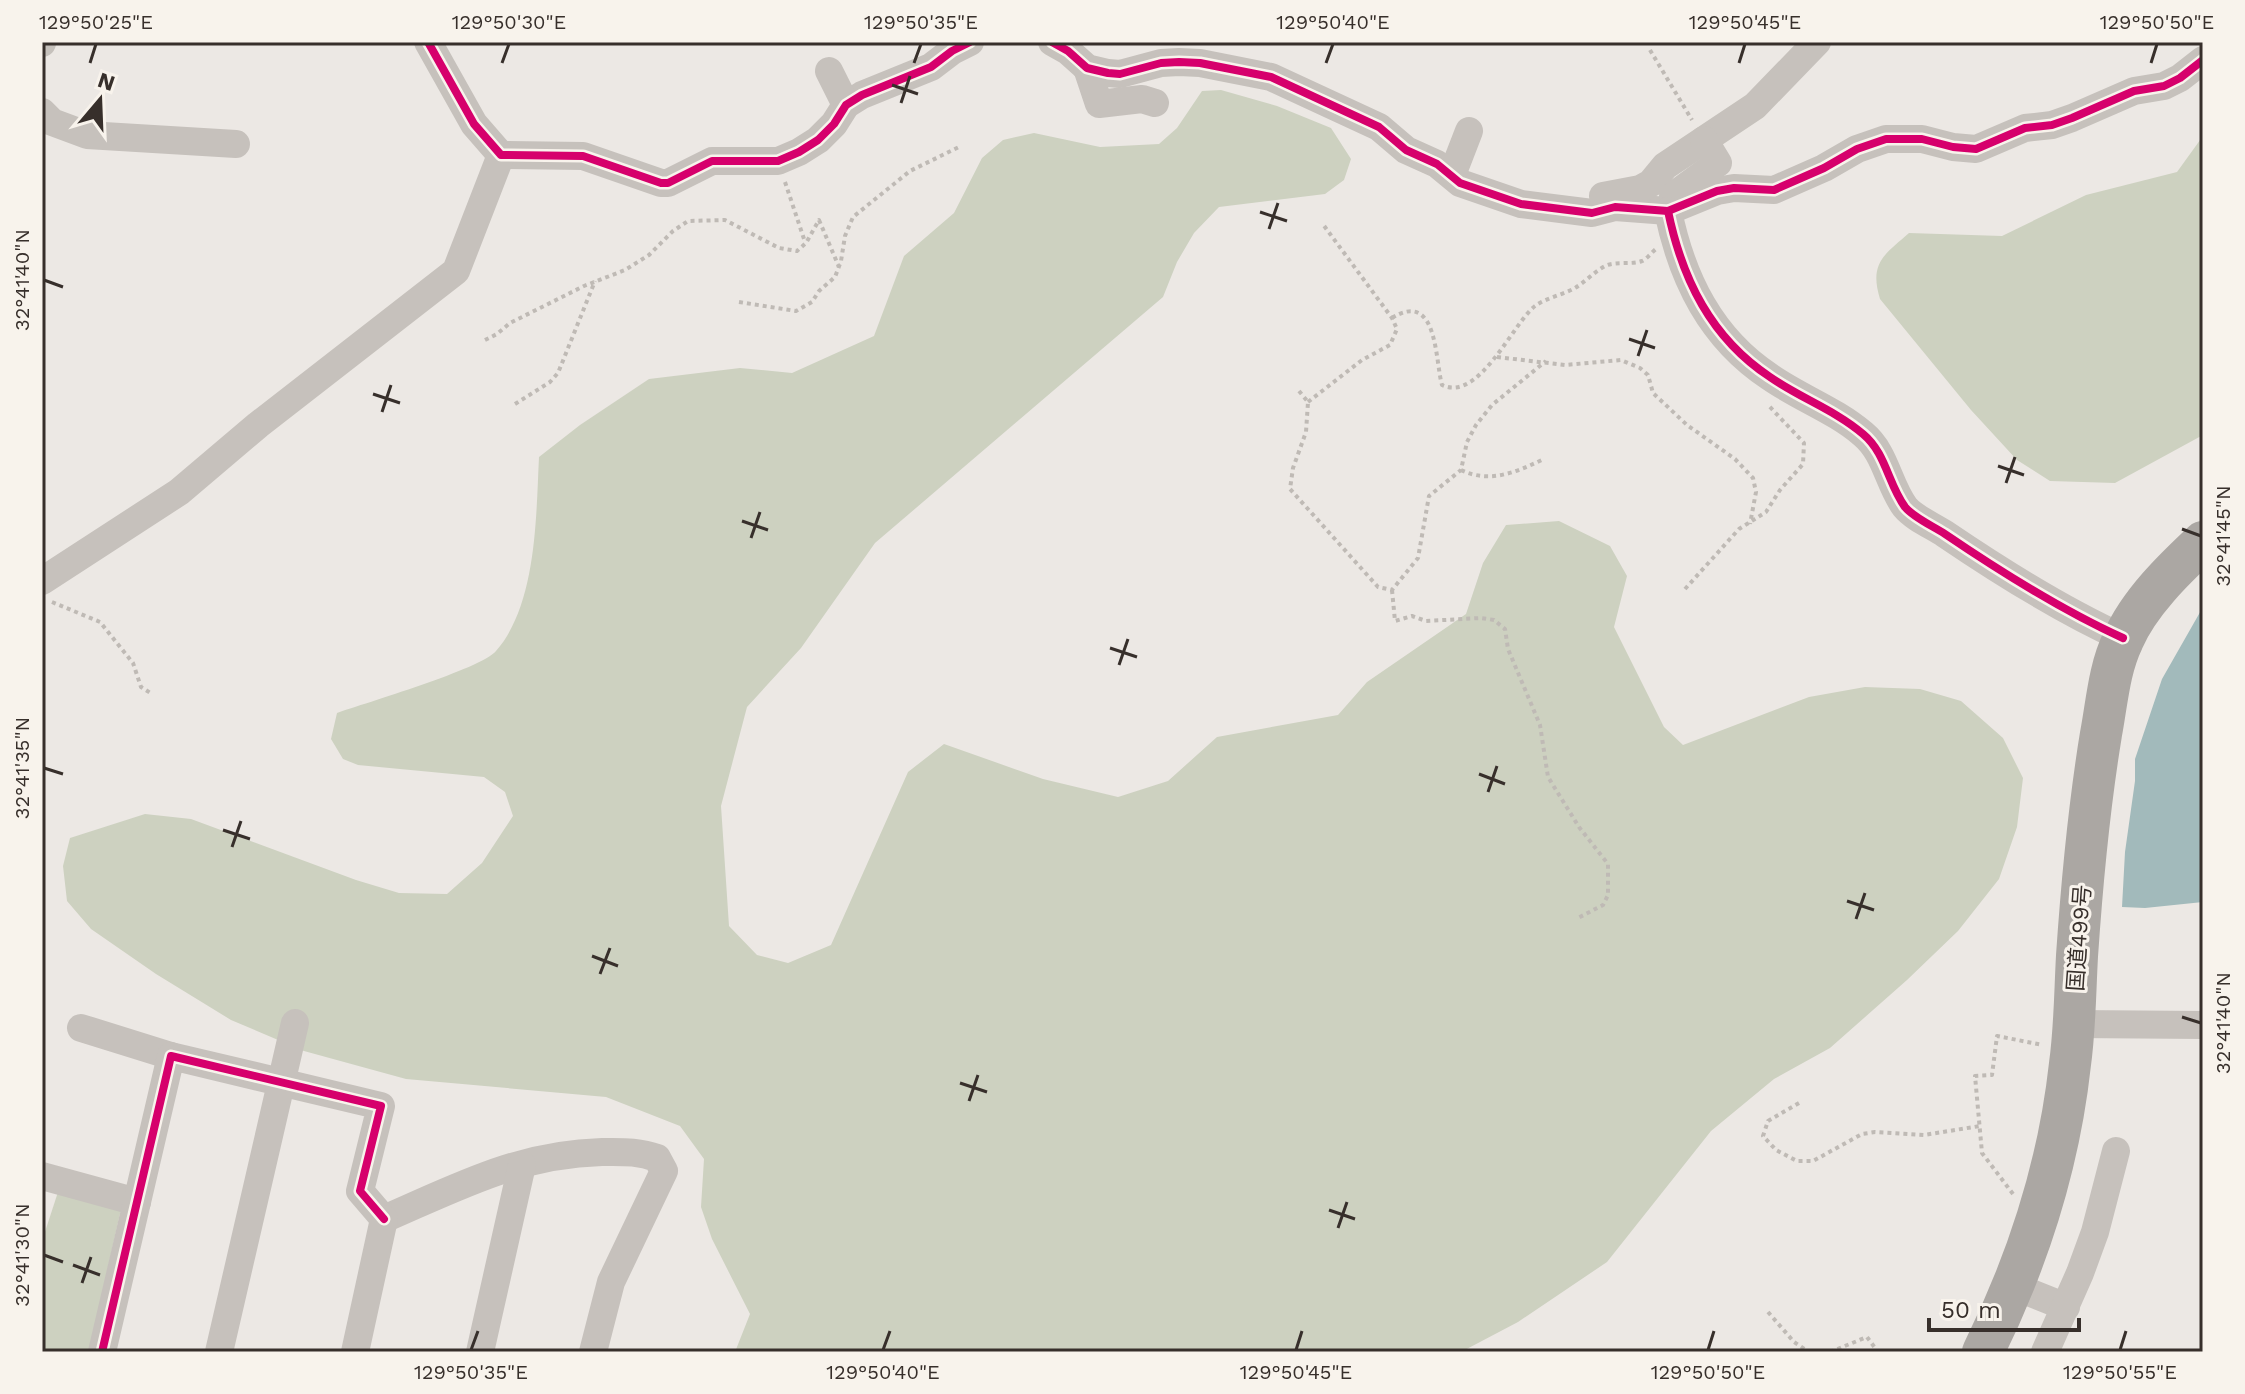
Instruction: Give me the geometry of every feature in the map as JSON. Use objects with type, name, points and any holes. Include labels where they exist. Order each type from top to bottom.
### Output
[{"type":"highway","name":"国道499号","points":[[2003,1352],[2048,1300],[2081,1138],[2078,941],[2092,802],[2107,696],[2123,638],[2162,584],[2203,542]]},
{"type":"highway","name":"国道499号","points":[[1983,1352],[2017,1276],[2038,1217],[2060,1135],[2097,955],[2111,819],[2133,692],[2147,654],[2171,610],[2203,572]]},
{"type":"street","points":[[428,42],[474,124],[501,155],[583,156],[661,183],[668,183],[712,161],[778,161],[818,140],[834,124],[846,105],[862,95],[931,67],[970,42]]},
{"type":"street","points":[[1052,42],[1087,68],[1099,104],[1142,99],[1155,103]]},
{"type":"street","points":[[1486,193],[1593,197],[1628,192],[1651,183],[1665,166],[1755,106],[1817,42]]},
{"type":"street","points":[[1087,68],[1120,74],[1161,63],[1200,63],[1271,77],[1379,127],[1406,150],[1424,157],[1460,183],[1486,193],[1521,204],[1592,213],[1615,207],[1665,219],[1717,191],[1734,188],[1774,190],[1824,168],[1857,149],[1886,139],[1922,139],[1976,149],[2025,128],[2052,125],[2072,118],[2134,91],[2164,86],[2203,60]]},
{"type":"street","points":[[829,71],[846,105]]},
{"type":"street","points":[[42,112],[52,122],[87,135],[236,144]]},
{"type":"street","points":[[1452,175],[1469,131]]},
{"type":"street","points":[[1704,140],[1718,163],[1657,205],[1697,299],[1721,335],[1769,377],[1815,401],[1865,435],[1876,448],[1906,508],[1989,564],[2123,638]]},
{"type":"street","points":[[43,584],[179,492],[258,425],[456,271],[501,155]]},
{"type":"street","points":[[219,1352],[295,1023]]},
{"type":"street","points":[[2080,1033],[2203,1025]]},
{"type":"street","points":[[81,1028],[171,1056],[381,1106],[360,1191],[384,1219]]},
{"type":"street","points":[[102,1352],[171,1056]]},
{"type":"street","points":[[2045,1352],[2048,1300],[2095,1232],[2116,1151]]},
{"type":"street","points":[[384,1219],[497,1170],[570,1153],[640,1152],[657,1158],[664,1171],[611,1282],[593,1352]]},
{"type":"street","points":[[480,1352],[522,1165]]},
{"type":"street","points":[[42,1176],[137,1202]]},
{"type":"street","points":[[355,1352],[384,1219]]},
{"type":"path","points":[[1650,50],[1704,140]]},
{"type":"path","points":[[739,302],[796,311],[812,302],[835,277],[853,217],[910,171],[959,147]]},
{"type":"path","points":[[778,161],[806,243]]},
{"type":"path","points":[[1392,318],[1413,311],[1425,319],[1434,333],[1442,385],[1449,389],[1459,387],[1479,375],[1497,357],[1535,306],[1573,289],[1606,266],[1642,261],[1665,219]]},
{"type":"path","points":[[485,340],[510,323],[595,281],[625,270],[649,255],[688,221],[725,220],[779,248],[797,251],[806,243],[819,220],[839,267]]},
{"type":"path","points":[[1308,402],[1362,360],[1390,345],[1397,329],[1322,223]]},
{"type":"path","points":[[515,404],[550,382],[558,373],[595,281]]},
{"type":"path","points":[[1497,357],[1565,365],[1621,360],[1640,368],[1648,375],[1653,393],[1675,414],[1735,459],[1753,478],[1756,492],[1750,524]]},
{"type":"path","points":[[1546,361],[1492,405],[1476,425],[1467,442],[1461,470],[1429,496],[1418,558],[1392,590],[1395,621],[1412,616],[1436,621],[1481,618],[1494,620],[1505,629],[1508,649],[1540,725],[1548,777],[1579,827],[1608,864],[1608,895],[1603,905],[1576,919]]},
{"type":"path","points":[[1299,391],[1308,402],[1306,432],[1293,468],[1290,489],[1378,587],[1392,590]]},
{"type":"path","points":[[1685,589],[1739,529],[1766,512],[1803,464],[1804,443],[1765,401]]},
{"type":"path","points":[[1461,470],[1475,476],[1498,477],[1544,459]]},
{"type":"path","points":[[43,584],[100,622],[133,663],[141,687],[152,694]]},
{"type":"path","points":[[2038,1217],[2018,1201],[1982,1153],[1975,1076],[1992,1075],[1997,1036],[2080,1033]]},
{"type":"path","points":[[1799,1103],[1768,1121],[1763,1136],[1776,1150],[1797,1161],[1813,1161],[1862,1134],[1924,1135],[1980,1126]]},
{"type":"path","points":[[1768,1312],[1794,1342],[1809,1352]]},
{"type":"path","points":[[1830,1352],[1867,1337],[1878,1352]]},
{"type":"green space","points":[[1221,90],[1277,106],[1331,128],[1351,159],[1344,180],[1325,194],[1219,207],[1194,233],[1177,262],[1163,297],[875,543],[801,648],[747,707],[721,806],[729,926],[757,955],[788,963],[831,945],[908,772],[944,744],[1043,779],[1118,797],[1168,781],[1217,737],[1338,715],[1367,682],[1466,614],[1483,563],[1506,525],[1559,521],[1610,546],[1627,576],[1614,627],[1664,727],[1683,745],[1809,697],[1865,687],[1920,689],[1961,701],[2003,738],[2023,778],[2017,827],[1999,879],[1958,931],[1830,1048],[1774,1079],[1711,1131],[1607,1262],[1518,1322],[1461,1352],[735,1352],[750,1314],[712,1239],[701,1207],[704,1159],[680,1126],[606,1097],[406,1079],[304,1051],[231,1020],[156,974],[91,929],[67,901],[63,866],[70,838],[145,814],[191,819],[399,893],[447,894],[482,863],[513,816],[505,792],[484,777],[358,765],[343,759],[331,739],[337,713],[446,676],[496,651],[520,609],[527,585],[535,532],[539,457],[649,379],[740,368],[792,373],[874,336],[904,256],[954,213],[982,158],[1003,140],[1034,133],[1100,147],[1159,144],[1177,128],[1202,91]]},
{"type":"green space","points":[[2203,136],[2203,435],[2115,483],[2050,481],[2017,460],[1971,410],[1880,299],[1876,277],[1881,261],[1909,233],[2002,236],[2086,195],[2177,172]]},
{"type":"green space","points":[[58,1192],[121,1209],[89,1352],[42,1352],[42,1241]]},
{"type":"water","points":[[2203,607],[2203,902],[2145,908],[2122,907],[2135,759],[2162,679]]},
{"type":"cycle path","points":[[428,42],[474,124],[501,155],[583,156],[661,183],[668,183],[712,161],[778,161],[799,152],[818,140],[834,124],[846,105],[862,95],[931,67],[970,42]]},
{"type":"cycle path","points":[[1052,42],[1087,68],[1108,73],[1120,74],[1161,63],[1179,62],[1271,77],[1379,127],[1406,150],[1437,164],[1460,183],[1521,204],[1592,213],[1615,207],[1668,211],[1717,191],[1734,188],[1774,190],[1824,168],[1857,149],[1886,139],[1922,139],[1976,149],[2025,128],[2052,125],[2072,118],[2134,91],[2164,86],[2203,60]]},
{"type":"cycle path","points":[[1668,211],[1691,283],[1715,325],[1749,361],[1863,434],[1877,450],[1899,498],[1913,515],[2032,590],[2123,638]]},
{"type":"cycle path","points":[[102,1352],[171,1056],[381,1106],[360,1191],[384,1219]]}]
